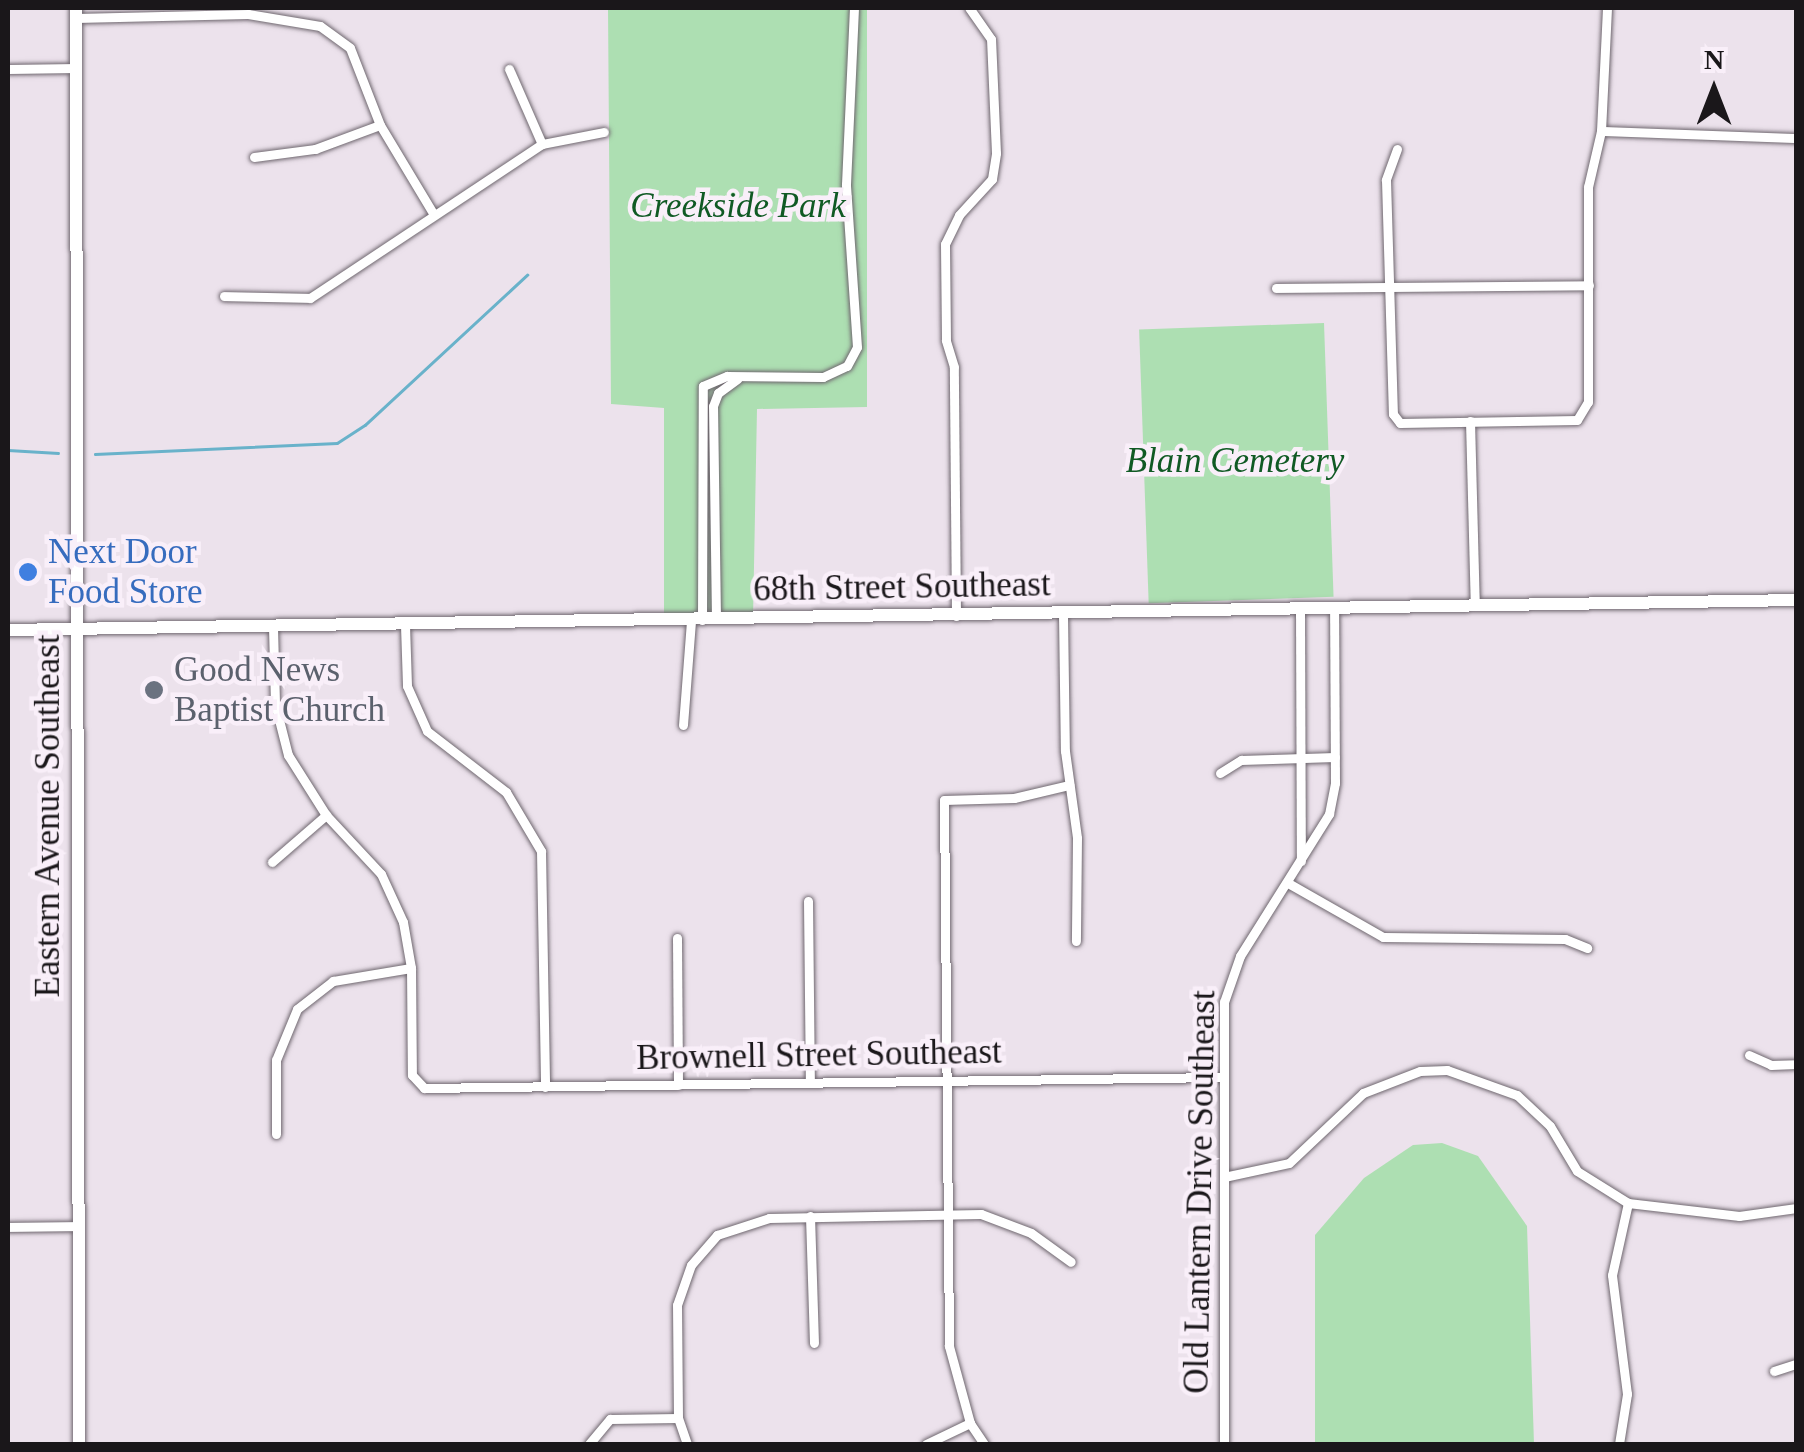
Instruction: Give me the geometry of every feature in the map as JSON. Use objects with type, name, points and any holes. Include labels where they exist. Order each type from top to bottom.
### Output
[{"type":"main road","name":"Eastern Avenue Southeast","points":[[76,13],[79,1444]]},
{"type":"main road","name":"68th Street Southeast","points":[[8,630],[1796,600]]},
{"type":"street","points":[[703,620],[700,391],[718,377],[823,377],[854,358],[846,184],[854,8]]},
{"type":"street","points":[[956,616],[954,368],[946,340],[945,244],[959,214],[992,179],[996,153],[990,39],[969,8]]},
{"type":"street","points":[[1396,149],[1386,180],[1388,402],[1400,423],[1577,420],[1586,413],[1588,186],[1602,131],[1607,8]]},
{"type":"street","points":[[76,13],[248,14],[320,26],[350,48],[369,84],[380,125],[434,215]]},
{"type":"street","points":[[8,70],[77,68]]},
{"type":"street","points":[[509,69],[542,144]]},
{"type":"street","points":[[254,157],[315,149],[380,125]]},
{"type":"street","points":[[1602,131],[1796,138]]},
{"type":"street","points":[[224,296],[310,298],[542,144],[604,132]]},
{"type":"street","points":[[1276,288],[1589,285]]},
{"type":"street","points":[[683,726],[703,620],[713,406],[726,384],[740,378]]},
{"type":"street","points":[[1470,422],[1475,606]]},
{"type":"street","points":[[1300,609],[1301,863]]},
{"type":"street","name":"Old Lantern Drive Southeast","points":[[1224,1444],[1227,982],[1329,814],[1335,758],[1334,609]]},
{"type":"street","points":[[1063,614],[1069,785],[1077,838],[1076,941]]},
{"type":"street","points":[[405,624],[407,686],[427,731],[506,792],[540,851],[545,1086]]},
{"type":"street","points":[[273,627],[278,723],[300,780],[385,881],[403,922],[411,968],[334,981],[298,1009],[276,1060],[276,1134]]},
{"type":"street","points":[[1220,773],[1241,760],[1335,758]]},
{"type":"street","points":[[984,1444],[970,1422],[949,1346],[944,800],[1014,798],[1069,785]]},
{"type":"street","points":[[272,862],[326,815]]},
{"type":"street","points":[[1288,883],[1382,936],[1565,939],[1587,948]]},
{"type":"street","points":[[808,902],[810,1082]]},
{"type":"street","points":[[677,938],[678,1085]]},
{"type":"street","name":"Brownell Street Southeast","points":[[411,968],[415,1084],[448,1090],[1224,1077]]},
{"type":"street","points":[[1749,1055],[1771,1064],[1796,1064]]},
{"type":"street","points":[[1224,1177],[1288,1162],[1363,1093],[1420,1071],[1447,1070],[1516,1095],[1550,1126],[1577,1171],[1628,1202],[1739,1216],[1796,1208]]},
{"type":"street","points":[[1619,1444],[1627,1394],[1612,1274],[1628,1202]]},
{"type":"street","points":[[687,1444],[678,1418],[677,1305],[691,1265],[717,1235],[747,1221],[945,1214],[1005,1219],[1071,1262]]},
{"type":"street","points":[[810,1216],[814,1343]]},
{"type":"street","points":[[8,1227],[79,1226]]},
{"type":"street","points":[[1774,1371],[1796,1364]]},
{"type":"street","points":[[589,1444],[610,1420],[678,1418]]},
{"type":"street","points":[[926,1444],[970,1422]]},
{"type":"green space","name":"Creekside Park","points":[[608,8],[867,8],[867,407],[757,409],[753,619],[664,620],[664,408],[611,404]]},
{"type":"green space","name":"Blain Cemetery","points":[[1324,323],[1334,597],[1149,603],[1139,329]]},
{"type":"green space","points":[[1442,1143],[1478,1156],[1527,1226],[1534,1444],[1315,1444],[1315,1235],[1364,1178],[1413,1145]]},
{"type":"waterway","points":[[95,454],[337,443],[365,425],[527,275]]},
{"type":"waterway","points":[[8,450],[58,453]]},
{"type":"place","name":"Next Door Food Store","points":[[28,572]]},
{"type":"place","name":"Good News Baptist Church","points":[[154,690]]}]
